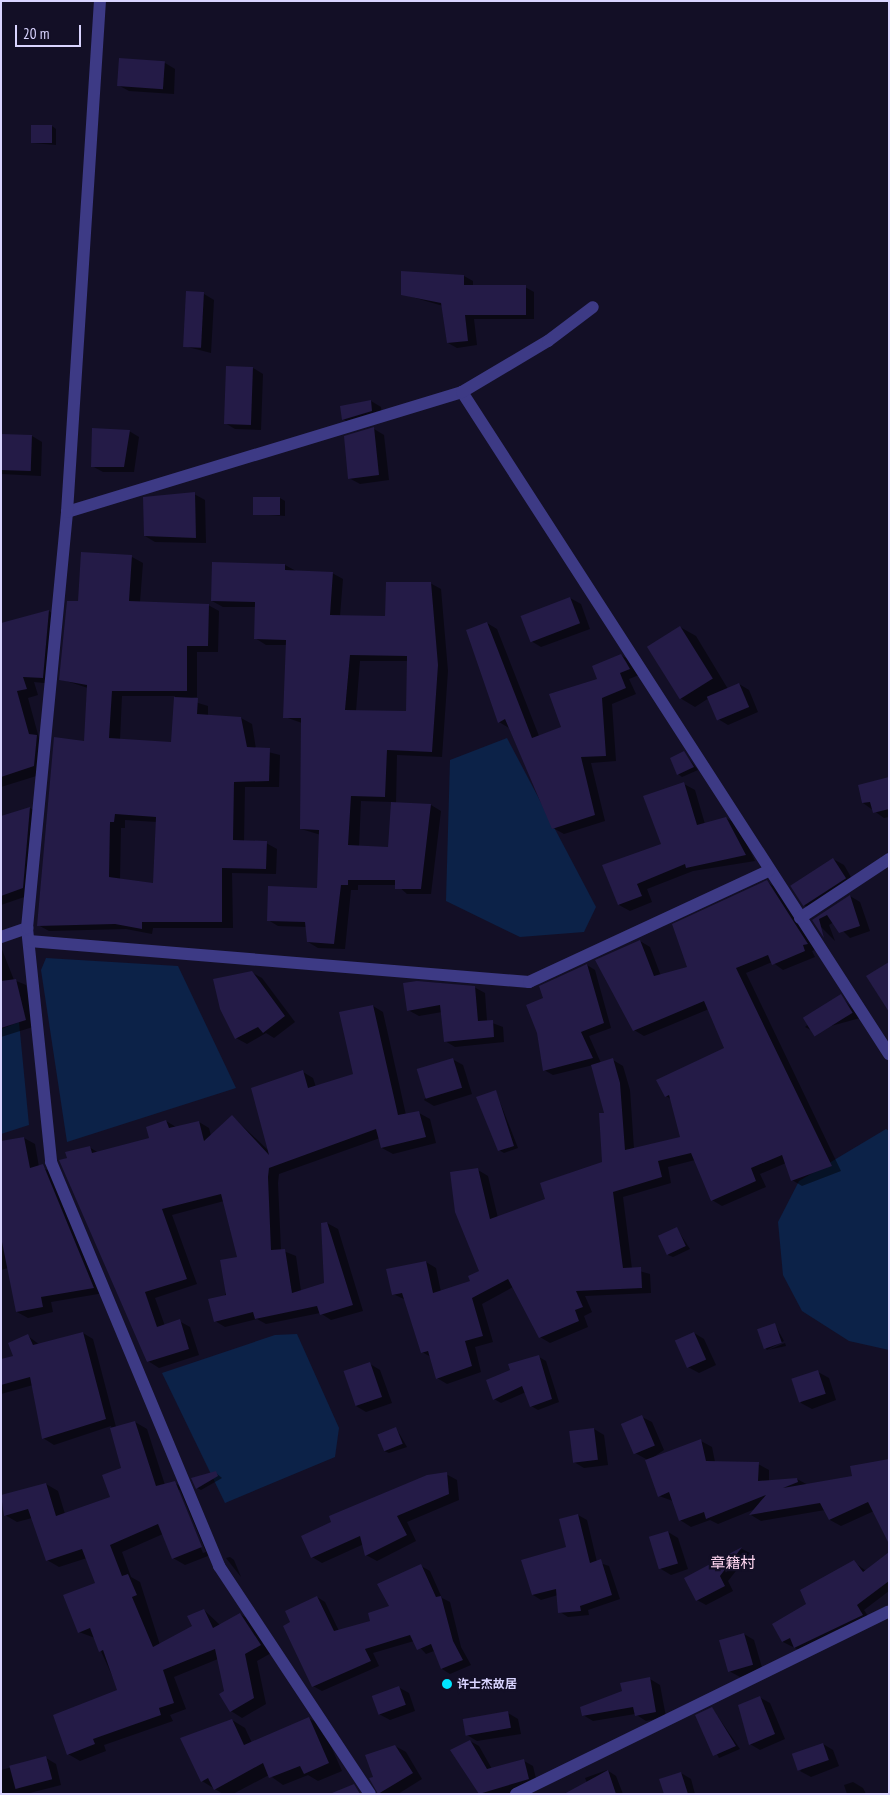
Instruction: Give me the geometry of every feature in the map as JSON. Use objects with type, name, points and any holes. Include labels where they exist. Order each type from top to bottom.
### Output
[{"type":"street","points":[[100,1],[67,512],[28,928],[51,1162],[218,1566],[370,1794]]},
{"type":"street","points":[[67,512],[462,392],[548,341],[593,307]]},
{"type":"street","points":[[462,392],[768,870],[889,1054]]},
{"type":"street","points":[[800,918],[889,859]]},
{"type":"street","points":[[29,941],[528,982],[768,870]]},
{"type":"street","points":[[1,937],[28,928]]},
{"type":"street","points":[[516,1794],[889,1611]]},
{"type":"water","points":[[507,738],[596,907],[584,932],[520,937],[446,901],[450,760]]},
{"type":"water","points":[[46,958],[178,966],[236,1088],[67,1142],[41,970]]},
{"type":"water","points":[[19,1022],[29,1125],[1,1134],[1,1029]]},
{"type":"water","points":[[886,1129],[889,1131],[889,1350],[849,1341],[802,1311],[783,1275],[778,1222],[799,1181]]},
{"type":"water","points":[[297,1334],[339,1428],[335,1457],[225,1503],[162,1373],[275,1335]]},
{"type":"building","points":[[119,58],[165,61],[163,89],[117,86]]},
{"type":"building","points":[[31,125],[52,125],[52,143],[31,143]]},
{"type":"building","points":[[401,271],[464,275],[464,285],[526,285],[526,315],[465,315],[468,341],[447,343],[441,303],[401,295]]},
{"type":"building","points":[[186,291],[204,292],[201,348],[183,347]]},
{"type":"building","points":[[226,366],[253,367],[251,425],[224,424]]},
{"type":"building","points":[[371,400],[372,411],[342,420],[340,406]]},
{"type":"building","points":[[374,427],[379,475],[348,479],[344,436]]},
{"type":"building","points":[[92,428],[130,430],[124,467],[91,467]]},
{"type":"building","points":[[1,434],[32,435],[31,471],[1,470]]},
{"type":"building","points":[[195,492],[196,538],[144,536],[143,497]]},
{"type":"building","points":[[253,497],[280,497],[280,515],[253,515]]},
{"type":"building","points":[[81,552],[132,555],[129,601],[209,604],[208,646],[187,646],[187,691],[112,691],[109,738],[171,742],[174,697],[198,698],[197,714],[241,717],[247,747],[270,748],[269,781],[234,782],[233,840],[267,841],[266,869],[222,868],[222,922],[142,922],[142,929],[115,924],[37,926],[54,737],[84,741],[87,685],[59,680],[67,601],[78,601]],"holes":[[[115,814],[156,817],[153,883],[109,877],[110,822],[114,822]]]},
{"type":"building","points":[[212,562],[285,564],[285,570],[333,572],[330,615],[385,616],[386,582],[431,582],[438,665],[432,752],[387,750],[385,797],[351,796],[348,845],[388,847],[391,802],[431,804],[421,889],[395,889],[395,880],[348,880],[348,885],[341,885],[334,944],[307,942],[305,922],[267,921],[268,886],[317,888],[319,830],[300,829],[301,718],[283,718],[286,640],[254,639],[255,602],[211,601]],"holes":[[[350,655],[407,656],[406,711],[345,710]]]},
{"type":"building","points":[[570,597],[580,623],[531,642],[521,616]]},
{"type":"building","points":[[49,610],[43,678],[23,677],[27,689],[17,691],[29,734],[37,735],[34,766],[1,777],[1,623]]},
{"type":"building","points":[[487,622],[532,738],[561,727],[549,694],[597,679],[592,666],[621,654],[630,669],[620,673],[626,688],[602,698],[606,756],[581,757],[595,815],[552,829],[505,719],[498,723],[466,630]]},
{"type":"building","points":[[680,626],[713,679],[680,699],[647,647]]},
{"type":"building","points":[[739,683],[749,707],[717,721],[707,697]]},
{"type":"building","points":[[684,751],[694,767],[677,775],[670,758]]},
{"type":"building","points":[[889,777],[889,809],[873,813],[870,802],[862,803],[858,785]]},
{"type":"building","points":[[684,782],[697,825],[726,817],[746,855],[686,868],[685,864],[637,884],[642,896],[618,905],[602,865],[661,844],[643,796]]},
{"type":"building","points":[[30,807],[23,888],[1,896],[1,816]]},
{"type":"building","points":[[833,858],[846,878],[803,906],[790,886]]},
{"type":"building","points":[[767,880],[808,944],[803,945],[805,951],[772,965],[768,955],[736,968],[832,1166],[791,1181],[782,1155],[751,1168],[756,1181],[711,1201],[691,1153],[658,1161],[662,1177],[613,1192],[623,1268],[641,1267],[642,1288],[576,1291],[583,1307],[575,1310],[579,1321],[539,1338],[508,1279],[472,1298],[483,1336],[465,1341],[472,1366],[436,1379],[428,1351],[421,1353],[402,1293],[392,1295],[386,1269],[426,1261],[433,1293],[470,1281],[468,1276],[479,1271],[455,1212],[450,1172],[478,1168],[490,1219],[545,1199],[540,1183],[602,1162],[599,1113],[604,1113],[591,1065],[613,1058],[620,1083],[625,1150],[680,1137],[669,1095],[665,1097],[656,1080],[724,1048],[704,1001],[633,1031],[595,960],[640,940],[654,976],[687,967],[672,924]]},
{"type":"building","points":[[850,895],[860,926],[839,933],[827,915],[819,919],[824,938],[812,920]]},
{"type":"building","points":[[889,962],[889,1012],[866,976]]},
{"type":"building","points":[[587,964],[604,1023],[581,1032],[593,1058],[543,1071],[537,1033],[526,1005],[543,998],[539,986]]},
{"type":"building","points":[[252,971],[285,1016],[263,1033],[258,1027],[235,1039],[220,1009],[213,979]]},
{"type":"building","points":[[16,979],[26,1020],[1,1028],[1,981]]},
{"type":"building","points":[[417,981],[475,986],[478,1021],[493,1020],[494,1037],[444,1042],[440,1005],[407,1011],[403,983]]},
{"type":"building","points":[[841,994],[853,1013],[814,1037],[803,1018]]},
{"type":"building","points":[[373,1005],[398,1115],[419,1111],[426,1137],[381,1148],[376,1129],[269,1168],[268,1177],[271,1250],[285,1249],[292,1293],[324,1283],[321,1223],[327,1222],[353,1305],[320,1315],[317,1306],[255,1319],[253,1312],[214,1322],[208,1299],[226,1295],[220,1260],[237,1257],[221,1194],[162,1209],[187,1279],[145,1292],[157,1327],[180,1319],[189,1349],[147,1362],[59,1160],[67,1158],[65,1152],[90,1146],[92,1153],[149,1138],[146,1127],[166,1120],[169,1128],[199,1121],[204,1141],[232,1115],[269,1155],[251,1088],[303,1070],[308,1088],[353,1074],[339,1012]]},
{"type":"building","points":[[453,1058],[462,1088],[426,1099],[417,1069]]},
{"type":"building","points":[[496,1090],[514,1146],[498,1151],[476,1097]]},
{"type":"building","points":[[24,1137],[30,1168],[43,1164],[94,1288],[41,1297],[43,1307],[16,1312],[1,1237],[1,1141]]},
{"type":"building","points":[[677,1227],[686,1246],[667,1255],[658,1236]]},
{"type":"building","points":[[775,1323],[782,1343],[764,1349],[757,1329]]},
{"type":"building","points":[[83,1332],[106,1419],[42,1439],[30,1377],[1,1385],[1,1359],[13,1356],[8,1343],[28,1334],[33,1345]]},
{"type":"building","points":[[694,1332],[706,1359],[687,1368],[675,1341]]},
{"type":"building","points":[[539,1355],[552,1399],[530,1407],[522,1386],[493,1400],[486,1380],[510,1370],[508,1364]]},
{"type":"building","points":[[370,1362],[382,1397],[356,1406],[344,1371]]},
{"type":"building","points":[[818,1370],[826,1394],[799,1402],[791,1379]]},
{"type":"building","points":[[642,1415],[655,1445],[634,1454],[621,1424]]},
{"type":"building","points":[[135,1421],[156,1486],[175,1481],[202,1547],[172,1559],[158,1524],[110,1545],[122,1576],[128,1574],[137,1595],[132,1597],[153,1647],[192,1626],[187,1616],[204,1609],[213,1628],[240,1613],[261,1645],[245,1654],[254,1698],[230,1712],[219,1694],[224,1691],[215,1649],[163,1670],[174,1703],[159,1708],[161,1715],[93,1739],[95,1744],[67,1755],[53,1715],[117,1690],[103,1650],[99,1652],[90,1628],[78,1633],[63,1595],[95,1583],[82,1549],[46,1561],[28,1509],[4,1516],[1,1495],[46,1483],[56,1516],[110,1497],[102,1475],[121,1468],[110,1428]]},
{"type":"building","points":[[396,1427],[403,1444],[384,1451],[377,1434]]},
{"type":"building","points":[[594,1428],[598,1460],[573,1463],[569,1431]]},
{"type":"building","points":[[701,1439],[706,1461],[759,1462],[758,1481],[797,1478],[798,1482],[783,1488],[852,1476],[850,1466],[889,1459],[889,1544],[868,1502],[829,1520],[820,1503],[749,1515],[766,1495],[706,1519],[704,1512],[679,1521],[669,1492],[658,1497],[645,1460]]},
{"type":"building","points":[[216,1471],[218,1476],[196,1489],[191,1478]]},
{"type":"building","points":[[447,1472],[449,1494],[397,1516],[407,1535],[365,1556],[360,1536],[311,1558],[301,1536],[331,1522],[329,1516],[427,1475]]},
{"type":"building","points":[[578,1514],[590,1563],[601,1559],[612,1595],[580,1606],[581,1611],[558,1613],[556,1589],[532,1595],[521,1560],[566,1547],[559,1519]]},
{"type":"building","points":[[668,1531],[678,1564],[659,1569],[649,1537]]},
{"type":"building","points":[[742,1547],[720,1576],[725,1586],[696,1601],[684,1578]]},
{"type":"building","points":[[889,1552],[889,1581],[857,1605],[863,1615],[794,1648],[790,1638],[782,1642],[772,1624],[806,1604],[800,1590],[854,1560],[863,1572]]},
{"type":"building","points":[[421,1564],[436,1597],[441,1596],[453,1641],[463,1660],[441,1669],[431,1644],[417,1650],[410,1635],[365,1649],[371,1661],[312,1687],[283,1626],[290,1622],[285,1611],[317,1596],[334,1631],[370,1621],[368,1613],[389,1606],[377,1584]]},
{"type":"building","points":[[744,1633],[753,1665],[728,1672],[719,1640]]},
{"type":"building","points":[[650,1677],[656,1712],[635,1716],[633,1707],[582,1716],[580,1707],[622,1691],[620,1683]]},
{"type":"building","points":[[399,1686],[406,1705],[379,1715],[372,1696]]},
{"type":"building","points":[[760,1696],[775,1734],[749,1745],[738,1705]]},
{"type":"building","points":[[712,1707],[736,1746],[713,1756],[695,1715]]},
{"type":"building","points":[[508,1711],[511,1728],[466,1736],[463,1719]]},
{"type":"building","points":[[309,1717],[329,1763],[304,1774],[300,1766],[269,1778],[263,1763],[214,1790],[208,1778],[201,1782],[180,1738],[232,1719],[244,1745]]},
{"type":"building","points":[[470,1740],[487,1769],[524,1759],[529,1779],[479,1794],[450,1750]]},
{"type":"building","points":[[823,1743],[829,1760],[798,1771],[792,1754]]},
{"type":"building","points":[[395,1745],[413,1773],[378,1794],[369,1778],[373,1777],[365,1755]]},
{"type":"building","points":[[46,1756],[52,1779],[16,1789],[9,1766]]},
{"type":"building","points":[[608,1770],[616,1794],[564,1794]]},
{"type":"building","points":[[681,1772],[688,1794],[664,1794],[659,1779]]},
{"type":"building","points":[[354,1784],[360,1794],[332,1794],[332,1793]]},
{"type":"place","name":"许士杰故居","points":[[447,1684]]},
{"type":"district","name":"章籍村","points":[[733,1563]]}]
